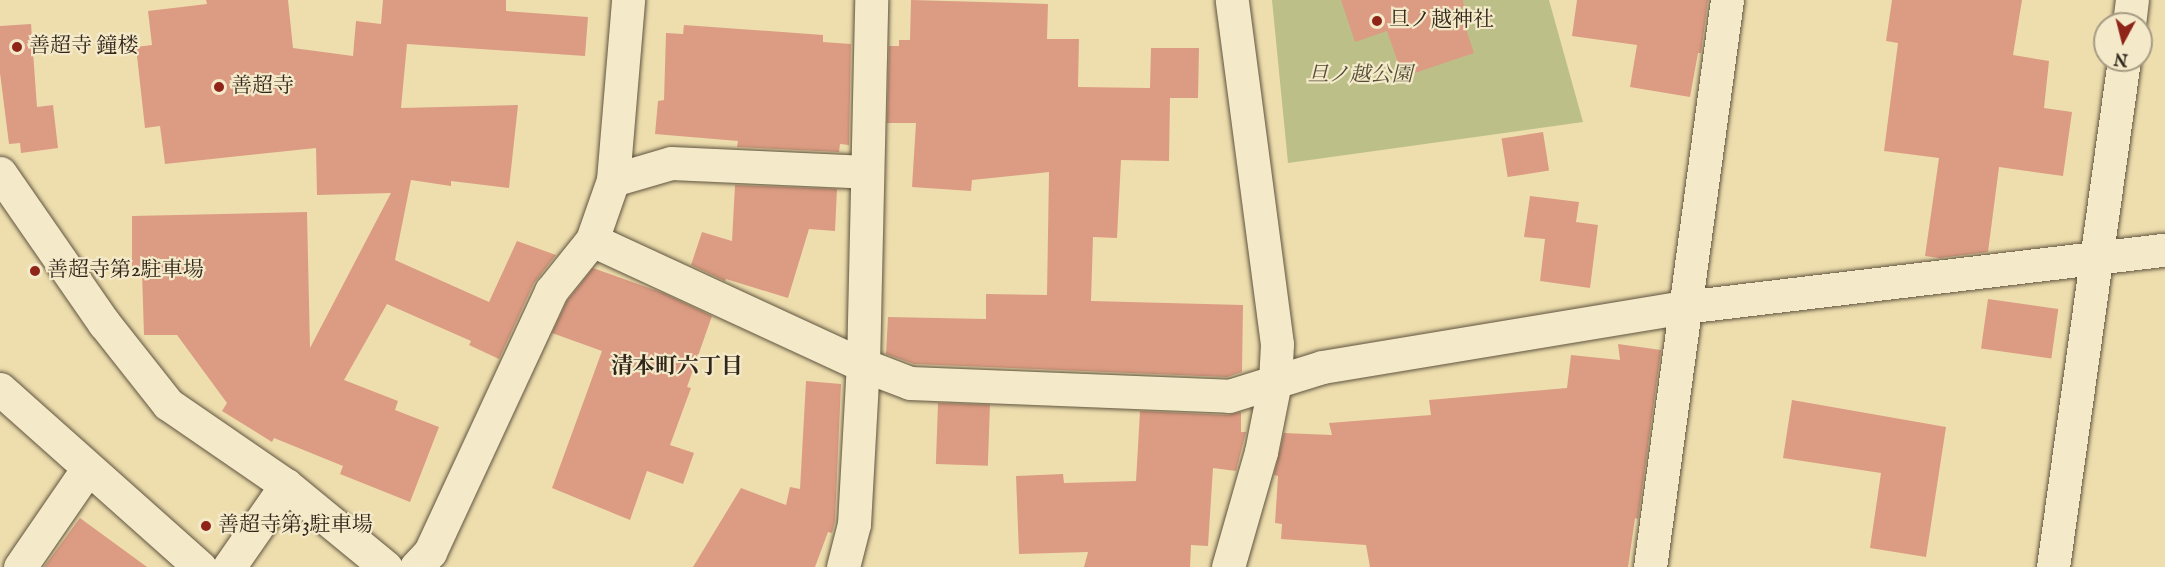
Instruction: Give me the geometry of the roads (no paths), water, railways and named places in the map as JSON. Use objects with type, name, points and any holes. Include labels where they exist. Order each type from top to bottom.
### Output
[{"type":"street","points":[[416,567],[430,552],[551,291],[592,240],[613,180],[628,0]]},
{"type":"street","points":[[843,567],[854,524],[863,365],[871,0]]},
{"type":"street","points":[[1228,567],[1261,452],[1275,381],[1277,344],[1232,0]]},
{"type":"street","points":[[1650,567],[1727,0]]},
{"type":"street","points":[[2053,567],[2122,72]]},
{"type":"street","points":[[613,180],[671,163],[867,172]]},
{"type":"street","points":[[0,173],[104,323],[168,404],[286,485],[386,567]]},
{"type":"street","points":[[592,240],[863,365],[910,383],[1229,396],[1322,367],[1684,307],[2165,250]]},
{"type":"street","points":[[0,389],[200,567]]},
{"type":"street","points":[[20,567],[88,468]]},
{"type":"street","points":[[229,567],[286,485]]},
{"type":"place","name":"旦ノ越神社","points":[[1377,21]]},
{"type":"place","name":"善超寺 鐘楼","points":[[17,47]]},
{"type":"place","name":"善超寺","points":[[219,87]]},
{"type":"place","name":"善超寺第2駐車場","points":[[35,271]]},
{"type":"place","name":"善超寺第3駐車場","points":[[206,526]]},
{"type":"district","name":"清本町六丁目","points":[[677,368]]},
{"type":"park label","name":"旦ノ越公園","points":[[1360,76]]}]
